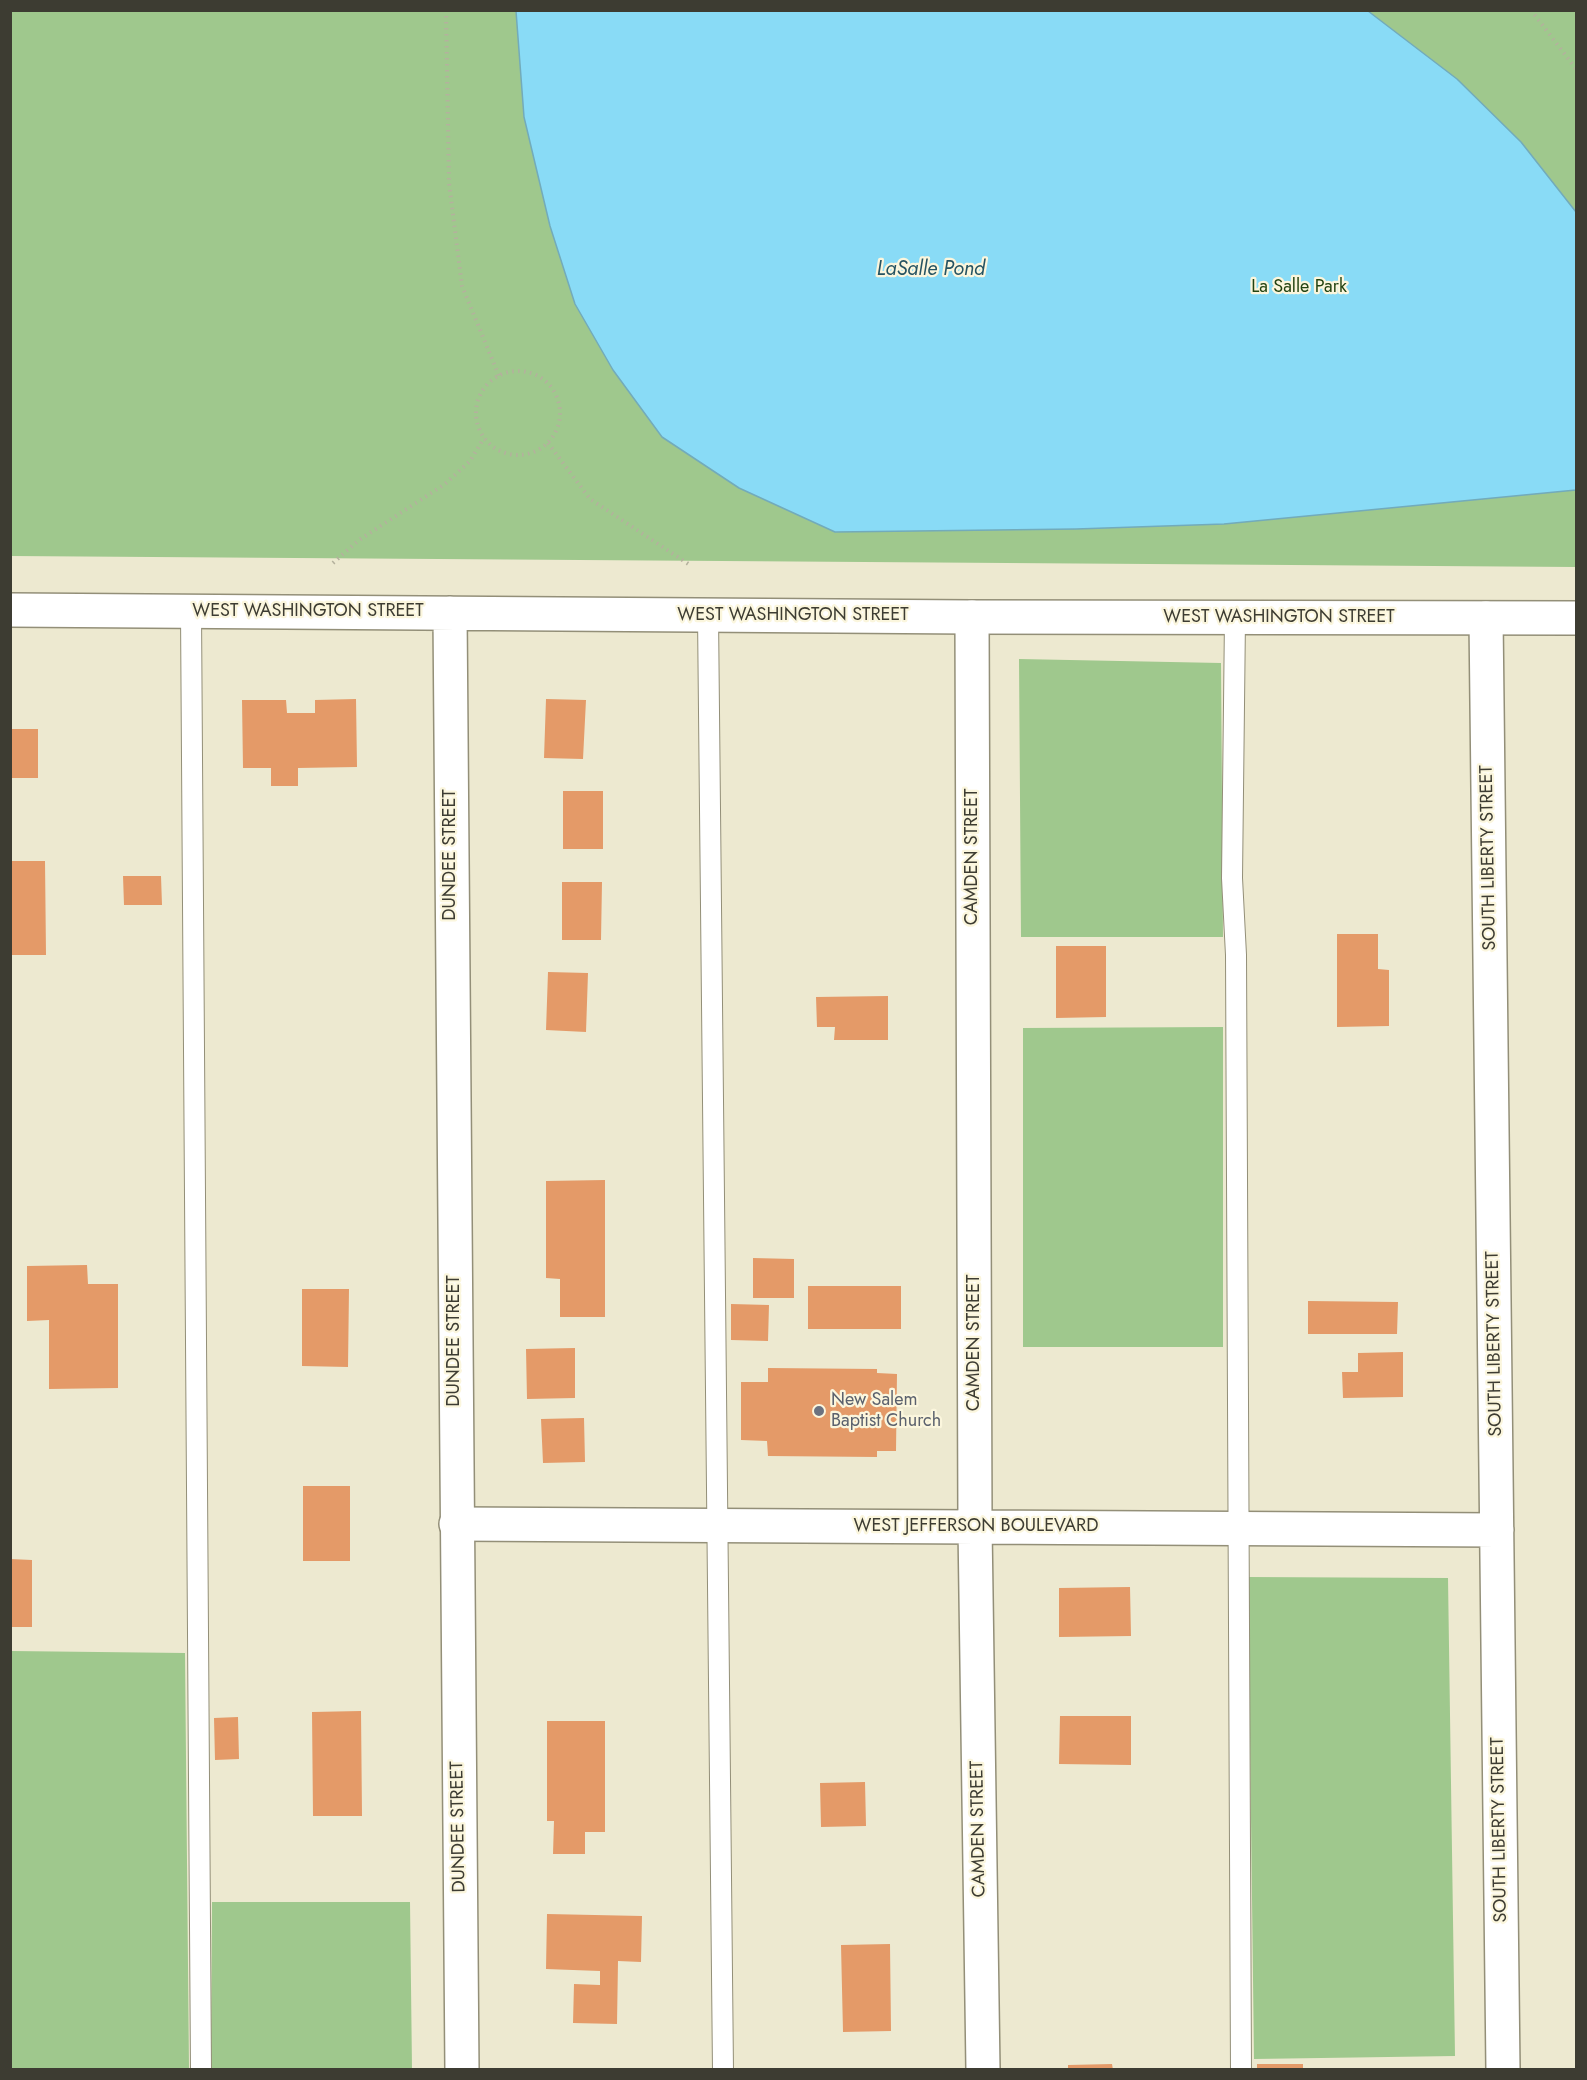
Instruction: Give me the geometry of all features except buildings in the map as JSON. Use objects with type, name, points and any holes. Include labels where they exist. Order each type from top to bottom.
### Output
[{"type":"street","name":"WEST WASHINGTON STREET","points":[[10,610],[972,617],[1576,618]]},
{"type":"street","name":"DUNDEE STREET","points":[[450,613],[462,2070]]},
{"type":"street","name":"CAMDEN STREET","points":[[972,617],[975,1527],[983,2070]]},
{"type":"street","name":"SOUTH LIBERTY STREET","points":[[1486,618],[1503,2070]]},
{"type":"street","name":"WEST JEFFERSON BOULEVARD","points":[[456,1524],[1497,1530]]},
{"type":"lane","points":[[191,612],[201,2070]]},
{"type":"lane","points":[[708,615],[723,2070]]},
{"type":"lane","points":[[1235,618],[1232,878],[1236,955],[1241,2070]]},
{"type":"path","points":[[446,10],[449,183],[462,286],[499,376]]},
{"type":"path","points":[[1532,10],[1576,69]]},
{"type":"path","points":[[511,372],[525,372],[548,383],[560,406],[556,432],[548,443],[536,451],[522,455],[507,454],[494,448],[484,438],[477,425],[477,404],[487,384],[499,376],[511,372]]},
{"type":"path","points":[[333,563],[359,540],[445,484],[470,461],[484,438]]},
{"type":"path","points":[[548,443],[590,499],[690,565]]},
{"type":"green space","name":"La Salle Park","points":[[11,11],[1576,11],[1576,567],[11,556]]},
{"type":"green space","points":[[1019,659],[1221,663],[1223,937],[1021,937]]},
{"type":"green space","points":[[1223,1027],[1223,1347],[1023,1347],[1023,1028]]},
{"type":"green space","points":[[1248,1577],[1448,1578],[1455,2056],[1254,2059]]},
{"type":"green space","points":[[11,1651],[185,1653],[189,2069],[11,2069]]},
{"type":"green space","points":[[212,1902],[410,1902],[412,2069],[211,2070]]},
{"type":"water","name":"LaSalle Pond","points":[[516,11],[1368,11],[1457,79],[1521,142],[1576,212],[1576,490],[1224,524],[1076,529],[835,532],[739,488],[662,437],[613,370],[575,304],[550,226],[524,117]]},
{"type":"place","name":"New Salem Baptist Church","points":[[819,1411]]}]
